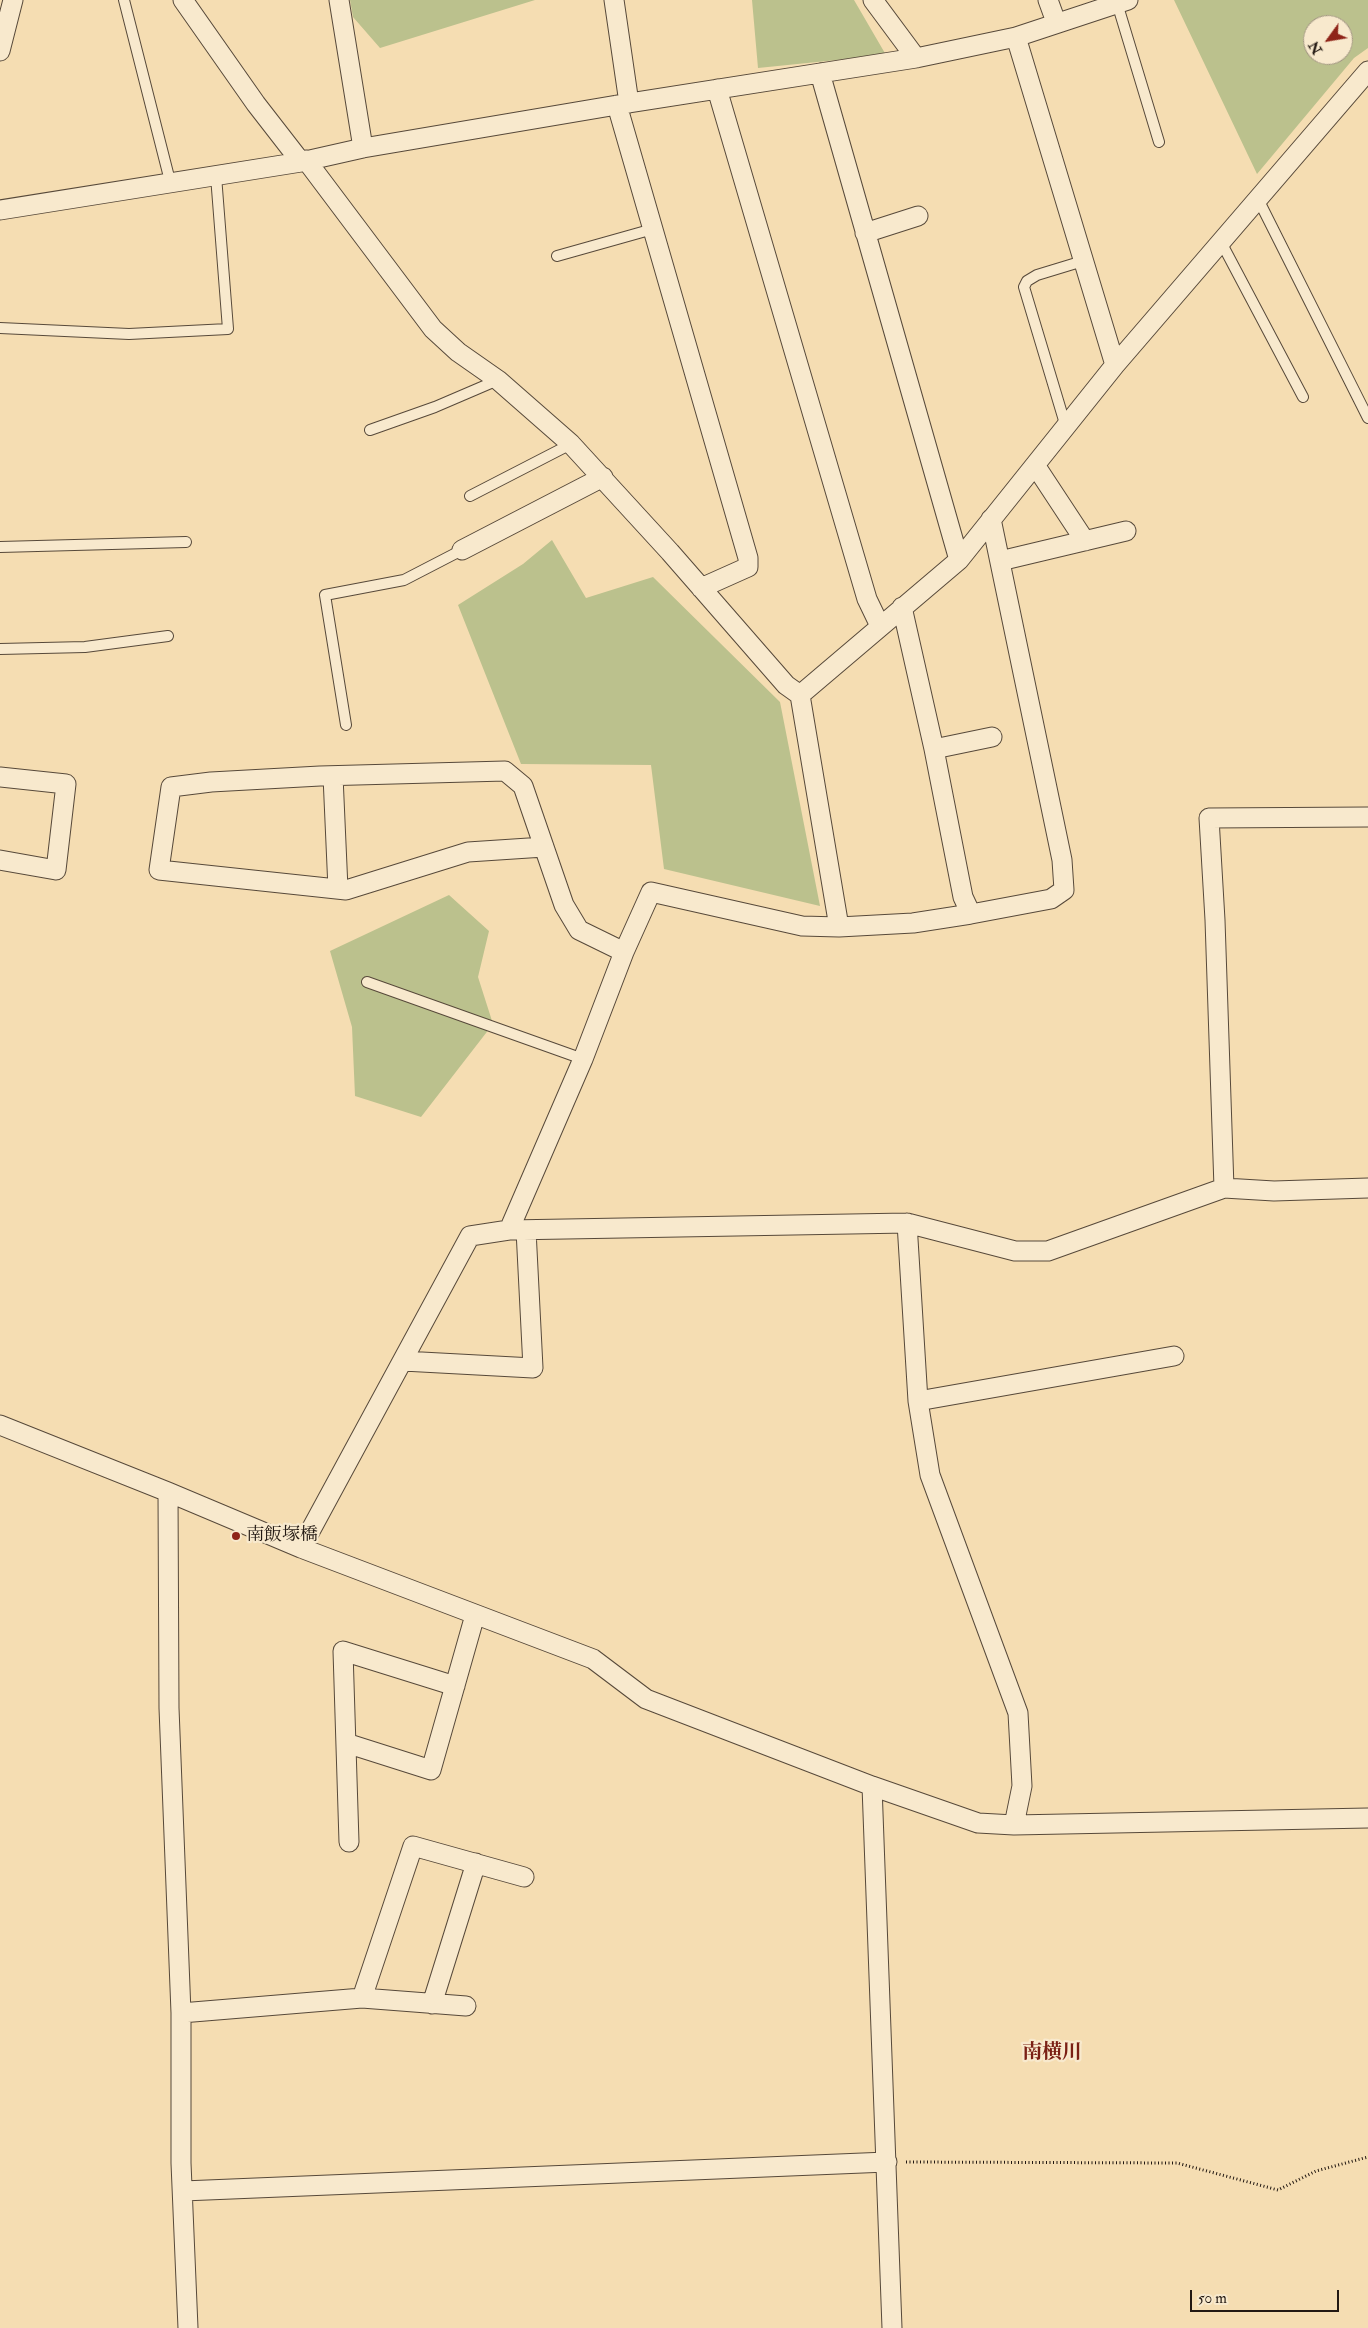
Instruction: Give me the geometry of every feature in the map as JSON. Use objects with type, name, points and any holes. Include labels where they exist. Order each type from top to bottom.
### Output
[{"type":"street","points":[[0,51],[13,0]]},
{"type":"street","points":[[184,0],[256,104],[303,161],[433,329],[458,352],[498,380],[571,444],[603,477],[786,685],[800,695],[839,927]]},
{"type":"street","points":[[339,0],[363,148]]},
{"type":"street","points":[[614,0],[623,104],[653,229],[748,558],[748,567],[701,588]]},
{"type":"street","points":[[873,0],[916,58]]},
{"type":"street","points":[[1048,0],[1056,22]]},
{"type":"street","points":[[0,210],[170,181],[216,176],[303,161],[363,148],[623,104],[916,58],[1016,37],[1056,22],[1123,2]]},
{"type":"street","points":[[1016,37],[1115,365]]},
{"type":"street","points":[[800,695],[959,560],[1115,365],[1368,72]]},
{"type":"street","points":[[820,74],[959,560]]},
{"type":"street","points":[[717,89],[867,598],[880,626]]},
{"type":"street","points":[[865,233],[918,216]]},
{"type":"street","points":[[1035,464],[1085,541]]},
{"type":"street","points":[[462,550],[603,477]]},
{"type":"street","points":[[403,1361],[533,1368],[517,1230],[624,952],[651,892],[802,926],[839,927],[913,923],[971,914],[1051,899],[1064,890],[1062,860],[992,519]]},
{"type":"street","points":[[1000,562],[1126,531]]},
{"type":"street","points":[[902,607],[934,750],[963,897],[971,914]]},
{"type":"street","points":[[934,750],[992,737]]},
{"type":"street","points":[[544,846],[468,852],[346,890],[159,870],[171,787],[211,782],[333,776],[505,771],[523,786],[544,846],[564,905],[579,930],[624,952]]},
{"type":"street","points":[[333,776],[338,889]]},
{"type":"street","points":[[0,777],[66,784],[56,870],[0,860]]},
{"type":"street","points":[[1224,1188],[1215,920],[1209,818],[1368,817]]},
{"type":"street","points":[[301,1548],[470,1236],[517,1230],[907,1223],[1015,1251],[1048,1251],[1224,1188],[1274,1191],[1368,1188]]},
{"type":"street","points":[[907,1223],[918,1401],[930,1475],[1018,1713],[1022,1786],[1014,1825]]},
{"type":"street","points":[[918,1401],[1174,1356]]},
{"type":"street","points":[[0,1425],[168,1492],[301,1548],[593,1660],[646,1699],[872,1786],[978,1823],[1014,1825],[1368,1818]]},
{"type":"street","points":[[168,1492],[169,1708],[181,2013],[181,2163],[188,2328]]},
{"type":"street","points":[[346,1743],[431,1770],[475,1614]]},
{"type":"street","points":[[350,1842],[343,1650],[455,1686]]},
{"type":"street","points":[[872,1786],[892,2328]]},
{"type":"street","points":[[362,1998],[413,1846],[524,1877]]},
{"type":"street","points":[[432,2004],[476,1863]]},
{"type":"street","points":[[181,2013],[362,1998],[466,2006]]},
{"type":"street","points":[[183,2191],[887,2162]]},
{"type":"lane","points":[[124,0],[170,181]]},
{"type":"lane","points":[[1123,2],[1159,142]]},
{"type":"lane","points":[[0,328],[129,334],[228,329],[216,176]]},
{"type":"lane","points":[[1258,199],[1368,418]]},
{"type":"lane","points":[[557,256],[653,229]]},
{"type":"lane","points":[[1221,242],[1304,397]]},
{"type":"lane","points":[[1066,427],[1024,287],[1027,281],[1038,275],[1083,260]]},
{"type":"lane","points":[[370,430],[434,407],[498,380]]},
{"type":"lane","points":[[470,496],[571,444]]},
{"type":"lane","points":[[0,546],[186,542]]},
{"type":"lane","points":[[346,725],[324,595],[404,580],[462,550]]},
{"type":"lane","points":[[0,649],[85,647],[168,636]]},
{"type":"lane","points":[[367,982],[583,1059]]},
{"type":"path","points":[[887,2162],[1177,2163],[1278,2190],[1316,2171],[1368,2157]]},
{"type":"green space","points":[[350,0],[535,0],[380,48],[353,17]]},
{"type":"green space","points":[[752,0],[854,0],[886,55],[758,68]]},
{"type":"green space","points":[[1174,0],[1368,0],[1368,48],[1353,59],[1353,15],[1303,15],[1303,65],[1348,65],[1257,174]]},
{"type":"green space","points":[[552,540],[586,598],[653,577],[780,702],[820,906],[664,869],[651,765],[521,764],[458,605],[523,564]]},
{"type":"green space","points":[[449,895],[489,931],[478,977],[493,1024],[421,1117],[355,1096],[352,1027],[330,951]]},
{"type":"place","name":"南飯塚橋","points":[[236,1536]]},
{"type":"district","name":"南横川","points":[[1052,2054]]}]
